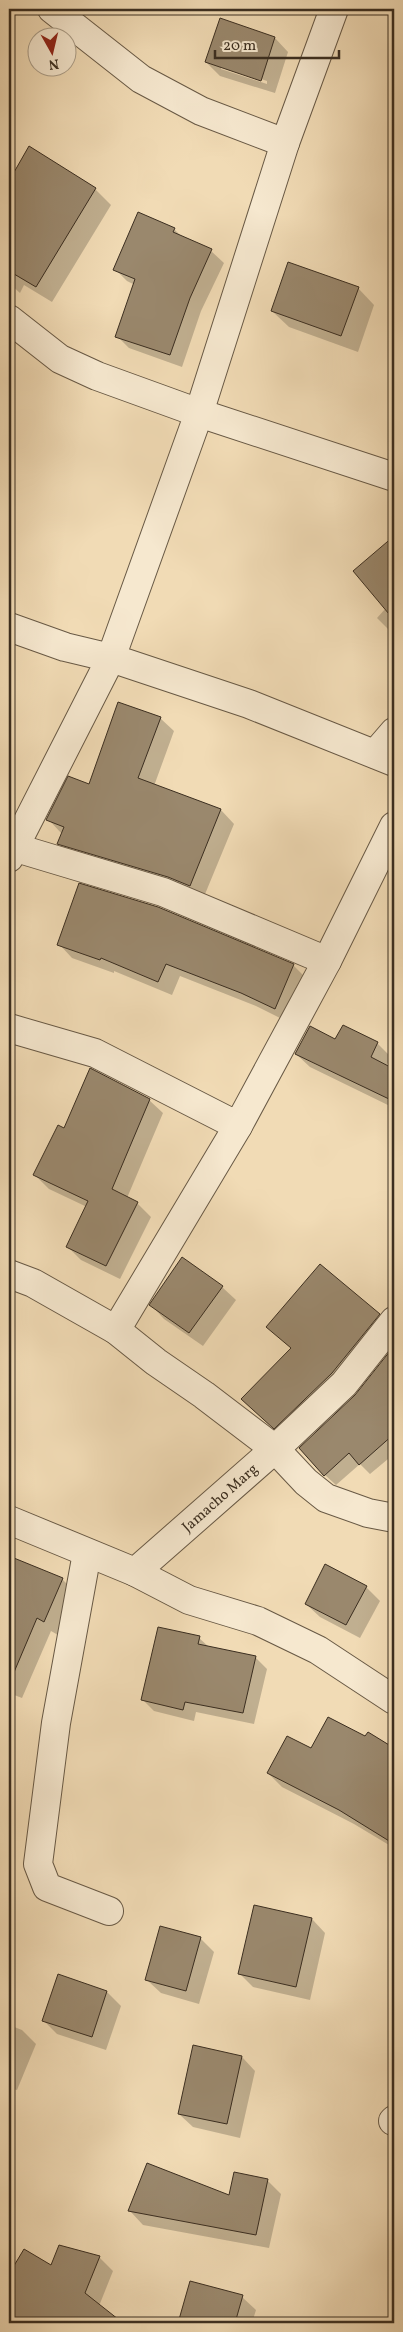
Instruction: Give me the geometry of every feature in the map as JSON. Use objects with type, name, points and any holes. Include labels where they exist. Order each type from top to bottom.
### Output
[{"type":"street","points":[[52,9],[141,79],[201,110],[285,143]]},
{"type":"street","points":[[327,961],[163,892],[11,852],[111,658],[200,413],[285,143],[334,9]]},
{"type":"street","points":[[9,319],[60,359],[97,376],[200,413],[394,477]]},
{"type":"street","points":[[9,627],[65,647],[111,658],[249,704],[385,758],[394,732]]},
{"type":"street","points":[[116,1330],[238,1126],[327,961],[394,826]]},
{"type":"street","points":[[9,1028],[95,1053],[238,1126]]},
{"type":"street","points":[[9,1274],[33,1283],[116,1330],[156,1362],[204,1395],[275,1449],[306,1482],[326,1498],[368,1513],[394,1518]]},
{"type":"street","name":"Jamacho Marg","points":[[135,1572],[275,1449],[344,1384],[394,1321]]},
{"type":"street","points":[[9,1520],[135,1572],[189,1600],[258,1622],[318,1650],[394,1700]]},
{"type":"street","points":[[87,1553],[56,1723],[38,1864],[47,1887],[109,1911]]},
{"type":"building","points":[[220,18],[275,37],[261,81],[205,62]]},
{"type":"building","points":[[29,146],[96,188],[36,287],[9,271],[9,181]]},
{"type":"building","points":[[138,212],[175,228],[173,232],[212,249],[190,298],[170,355],[115,337],[135,279],[113,270]]},
{"type":"building","points":[[288,262],[359,287],[341,336],[271,311]]},
{"type":"building","points":[[394,536],[394,620],[353,571]]},
{"type":"building","points":[[118,702],[161,717],[138,778],[221,809],[190,886],[168,877],[57,844],[64,827],[46,820],[68,776],[89,784]]},
{"type":"building","points":[[79,883],[158,907],[294,964],[275,1009],[241,993],[166,964],[158,982],[101,958],[100,960],[57,945]]},
{"type":"building","points":[[343,1025],[378,1042],[371,1057],[394,1069],[394,1089],[389,1099],[295,1054],[310,1026],[335,1039]]},
{"type":"building","points":[[90,1068],[150,1099],[112,1189],[138,1202],[106,1266],[66,1247],[88,1201],[33,1175],[58,1125],[64,1128]]},
{"type":"building","points":[[182,1257],[223,1286],[189,1333],[149,1305]]},
{"type":"building","points":[[320,1264],[380,1314],[332,1373],[274,1429],[241,1399],[291,1348],[266,1327]]},
{"type":"building","points":[[394,1346],[394,1434],[359,1465],[349,1453],[324,1476],[299,1448],[355,1395]]},
{"type":"building","points":[[9,1556],[63,1578],[44,1622],[37,1618],[9,1684]]},
{"type":"building","points":[[325,1564],[367,1586],[346,1625],[305,1604]]},
{"type":"building","points":[[158,1627],[200,1636],[198,1644],[256,1656],[243,1713],[185,1702],[183,1710],[141,1700]]},
{"type":"building","points":[[328,1717],[365,1736],[368,1732],[394,1748],[394,1844],[339,1810],[267,1773],[287,1736],[311,1748]]},
{"type":"building","points":[[254,1905],[312,1918],[296,1987],[238,1974]]},
{"type":"building","points":[[160,1926],[201,1937],[186,1991],[145,1980]]},
{"type":"building","points":[[58,1974],[107,1991],[92,2037],[42,2021]]},
{"type":"building","points":[[193,2045],[242,2056],[227,2124],[178,2114]]},
{"type":"building","points":[[147,2163],[229,2195],[234,2172],[268,2179],[256,2235],[128,2211]]},
{"type":"building","points":[[59,2245],[100,2256],[85,2293],[123,2323],[9,2323],[9,2274],[24,2249],[51,2265]]},
{"type":"building","points":[[190,2281],[243,2295],[235,2323],[178,2323]]}]
